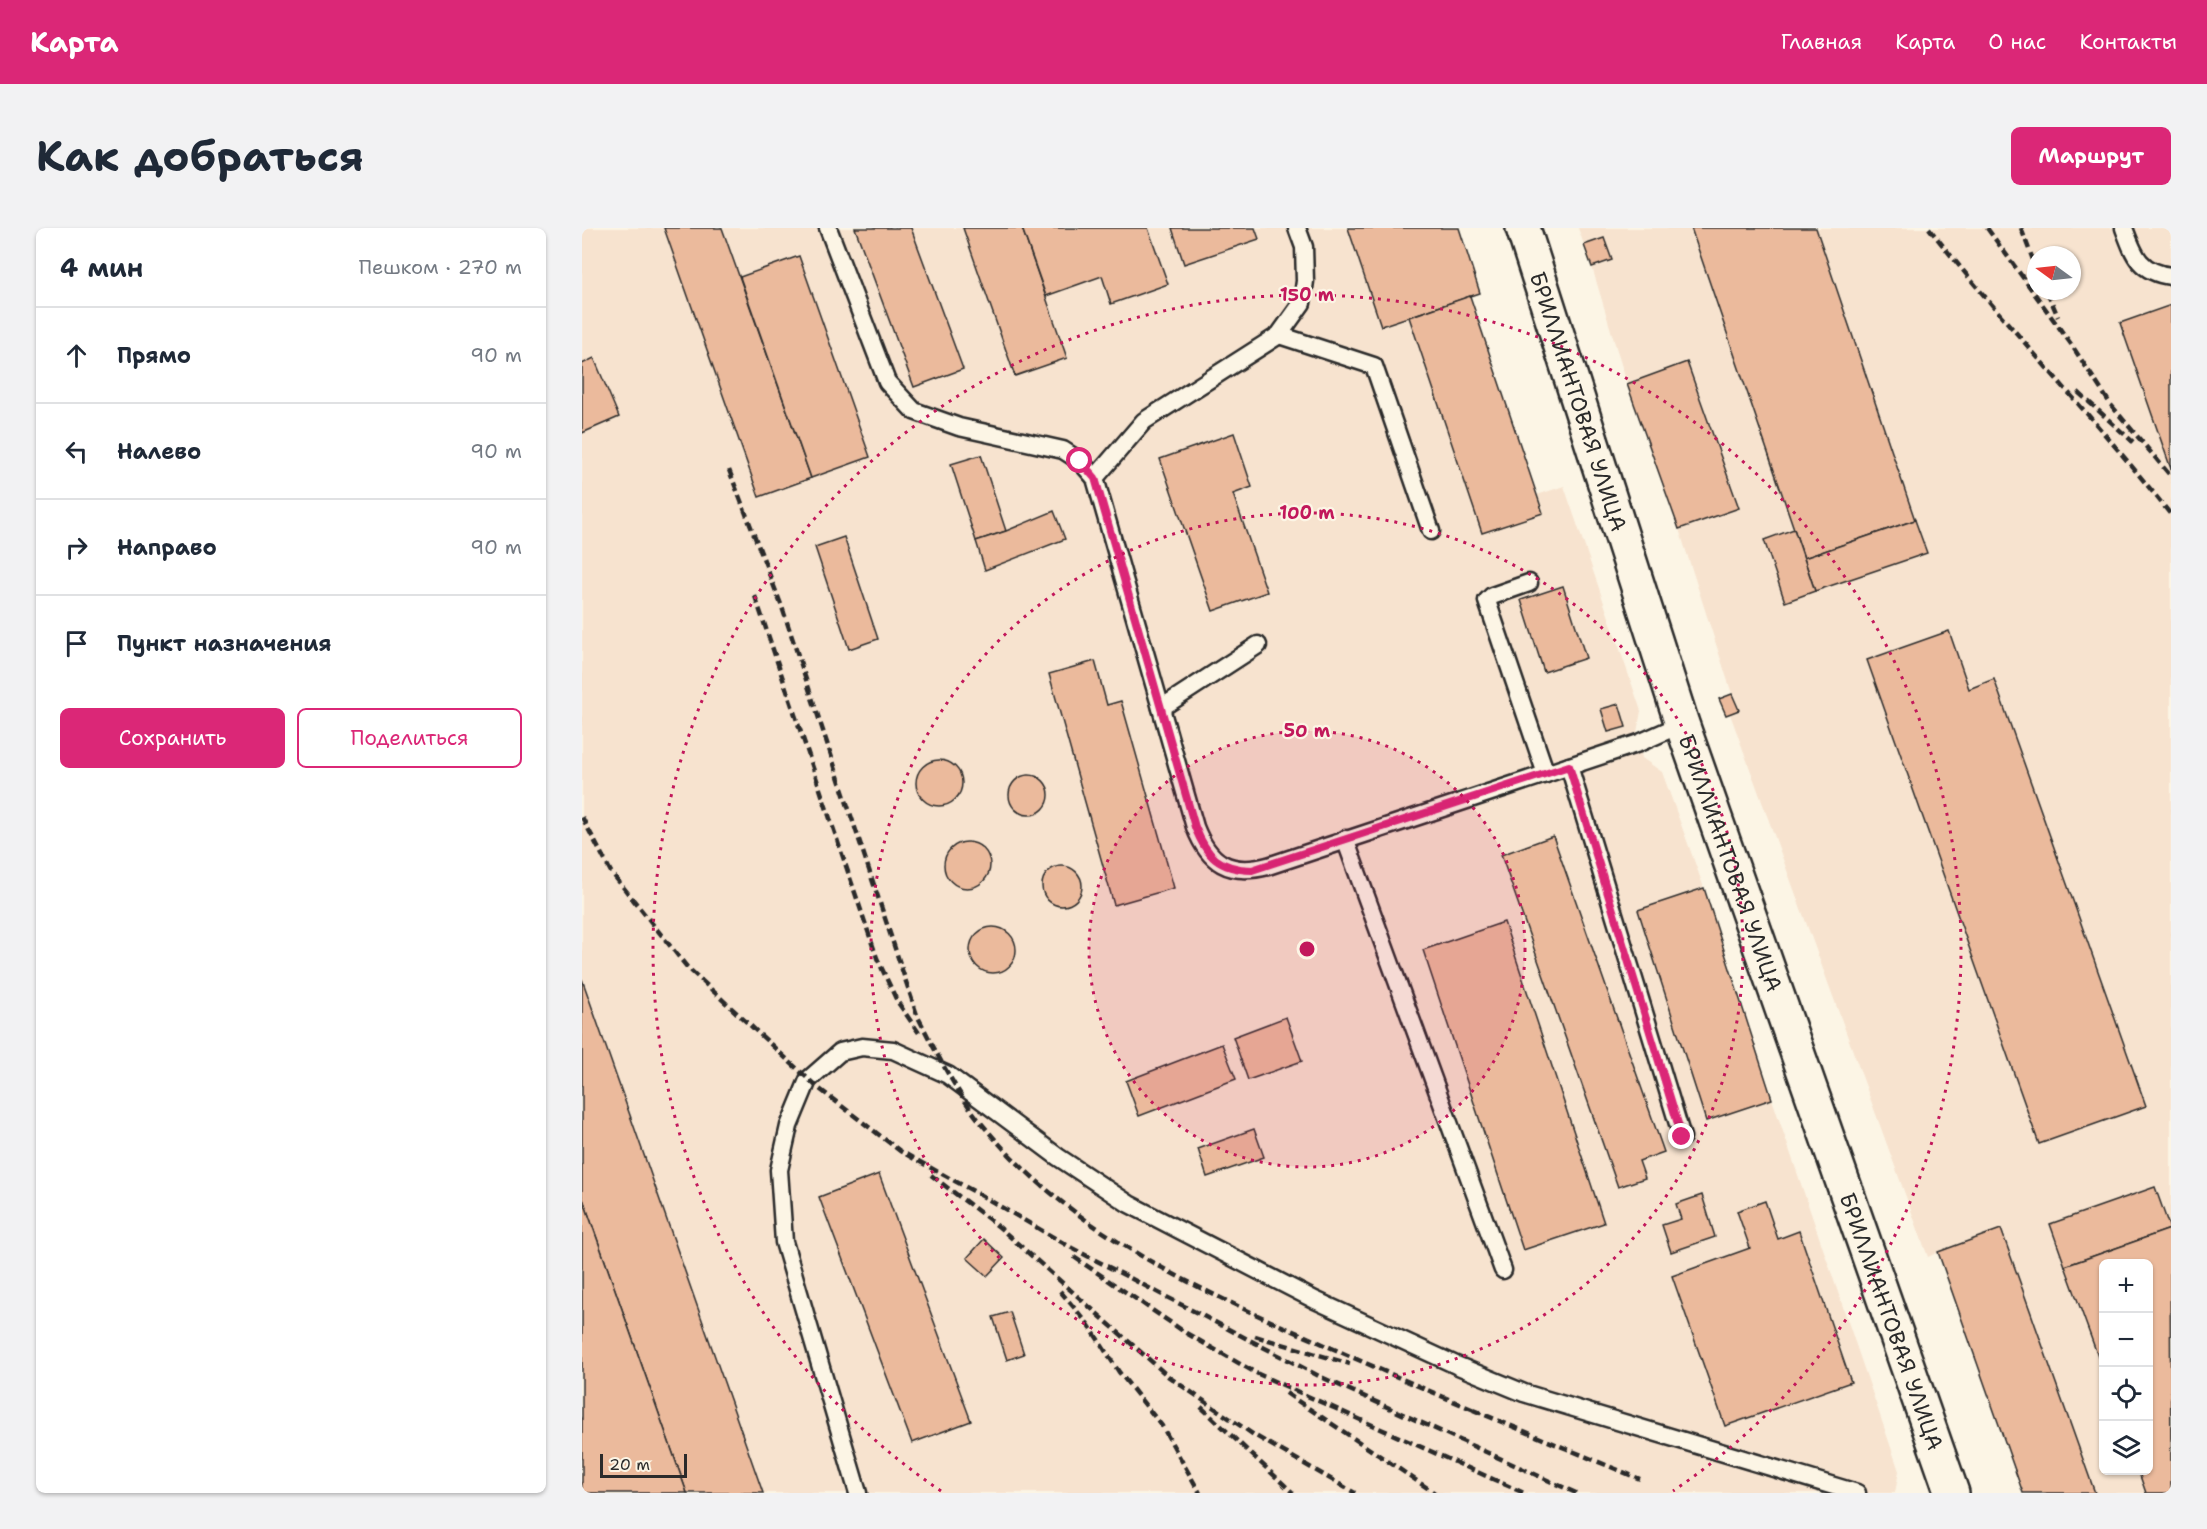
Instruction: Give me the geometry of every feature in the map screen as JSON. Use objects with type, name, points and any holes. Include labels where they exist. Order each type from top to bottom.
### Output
[{"type":"street","name":"БРИЛЛИАНТОВАЯ УЛИЦА","points":[[1523,228],[1682,724],[1952,1493]]},
{"type":"lane","points":[[828,228],[887,382],[914,411],[959,427],[1063,450],[1080,461],[1095,478],[1195,827],[1203,847],[1218,862],[1236,869],[1252,870],[1639,743],[1682,724]]},
{"type":"lane","points":[[1095,478],[1144,421],[1279,335],[1302,303],[1305,281],[1304,247],[1297,228]]},
{"type":"lane","points":[[2124,228],[2135,258],[2156,274],[2171,276]]},
{"type":"lane","points":[[1279,335],[1374,366],[1431,531]]},
{"type":"lane","points":[[1529,583],[1492,596],[1487,601],[1546,774]]},
{"type":"lane","points":[[1161,708],[1258,645]]},
{"type":"lane","points":[[1569,766],[1682,1137]]},
{"type":"lane","points":[[1345,840],[1503,1270]]},
{"type":"lane","points":[[858,1493],[784,1242],[779,1170],[789,1126],[808,1080],[840,1052],[862,1047],[893,1050],[948,1075],[1058,1157],[1129,1204],[1316,1300],[1456,1365],[1524,1393],[1857,1493]]},
{"type":"shaded area","points":[[582,228],[1459,228],[1480,293],[1470,297],[1537,495],[1564,486],[1641,711],[1637,732],[1642,758],[1662,772],[1704,888],[1772,1099],[1899,1471],[1895,1493],[582,1493]]},
{"type":"shaded area","points":[[1578,228],[2171,228],[2171,1493],[2023,1493],[1938,1252],[1928,1257],[1730,714],[1726,715],[1719,699],[1732,694],[1679,529],[1627,384]]},
{"type":"building","points":[[664,228],[722,228],[811,478],[759,497]]},
{"type":"building","points":[[855,228],[911,228],[963,369],[914,387]]},
{"type":"building","points":[[963,228],[1022,228],[1067,358],[1015,376]]},
{"type":"building","points":[[1022,228],[1148,228],[1168,284],[1111,304],[1102,276],[1046,296]]},
{"type":"building","points":[[1172,228],[1255,228],[1259,239],[1184,264]]},
{"type":"building","points":[[1348,228],[1459,228],[1480,293],[1381,326]]},
{"type":"building","points":[[1691,228],[1816,228],[1915,520],[1804,558]]},
{"type":"building","points":[[1604,238],[1612,260],[1592,267],[1584,245]]},
{"type":"building","points":[[799,256],[870,457],[811,478],[740,277]]},
{"type":"building","points":[[1470,296],[1543,513],[1482,533],[1409,317]]},
{"type":"building","points":[[2171,305],[2171,469],[2120,323]]},
{"type":"building","points":[[594,358],[619,417],[582,433],[582,364]]},
{"type":"building","points":[[1687,362],[1739,508],[1679,529],[1627,384]]},
{"type":"building","points":[[1234,433],[1252,487],[1233,494],[1267,592],[1213,611],[1160,459]]},
{"type":"building","points":[[981,455],[1006,531],[976,541],[951,464]]},
{"type":"building","points":[[1054,511],[1065,539],[985,570],[976,541]]},
{"type":"building","points":[[1915,520],[1927,553],[1815,591],[1804,558]]},
{"type":"building","points":[[1794,529],[1815,591],[1785,602],[1764,540]]},
{"type":"building","points":[[844,537],[878,639],[849,649],[815,547]]},
{"type":"building","points":[[1563,586],[1586,658],[1544,672],[1521,600]]},
{"type":"building","points":[[1949,631],[1969,689],[1994,679],[2146,1106],[2039,1144],[1867,660]]},
{"type":"building","points":[[1095,661],[1107,705],[1121,701],[1174,888],[1114,905],[1049,674]]},
{"type":"building","points":[[1732,694],[1739,710],[1726,715],[1719,699]]},
{"type":"building","points":[[1619,704],[1626,727],[1608,732],[1601,709]]},
{"type":"building","points":[[939,760],[955,767],[962,783],[955,799],[939,806],[923,799],[916,783],[923,767]]},
{"type":"building","points":[[1029,775],[1043,781],[1049,795],[1043,809],[1029,815],[1015,809],[1009,795],[1015,781]]},
{"type":"building","points":[[1553,836],[1664,1152],[1639,1161],[1645,1178],[1618,1187],[1501,855]]},
{"type":"building","points":[[967,842],[976,843],[983,849],[989,856],[989,874],[983,881],[976,887],[967,888],[958,887],[951,881],[945,874],[944,865],[945,856],[951,849],[958,843]]},
{"type":"building","points":[[1062,866],[1076,872],[1082,886],[1076,900],[1062,906],[1048,900],[1042,886],[1048,872]]},
{"type":"building","points":[[1704,888],[1772,1099],[1706,1121],[1638,910]]},
{"type":"building","points":[[1504,922],[1604,1223],[1523,1250],[1423,950]]},
{"type":"building","points":[[993,927],[1002,928],[1009,934],[1015,941],[1015,959],[1009,966],[1002,972],[993,973],[984,972],[977,966],[971,959],[970,950],[971,941],[977,934],[984,928]]},
{"type":"building","points":[[582,979],[763,1493],[687,1493],[582,1196]]},
{"type":"building","points":[[1286,1017],[1302,1061],[1248,1080],[1233,1037]]},
{"type":"building","points":[[1222,1044],[1236,1079],[1139,1116],[1126,1081]]},
{"type":"building","points":[[1254,1129],[1264,1157],[1207,1177],[1198,1149]]},
{"type":"building","points":[[879,1174],[971,1421],[912,1443],[819,1197]]},
{"type":"building","points":[[2155,1187],[2170,1229],[2065,1266],[2050,1224]]},
{"type":"building","points":[[1702,1195],[1715,1237],[1671,1252],[1662,1225],[1681,1219],[1676,1204]]},
{"type":"building","points":[[582,1196],[687,1493],[582,1493]]},
{"type":"building","points":[[1765,1201],[1778,1239],[1799,1231],[1851,1382],[1725,1426],[1672,1276],[1750,1248],[1737,1211]]},
{"type":"building","points":[[2001,1229],[2095,1493],[2023,1493],[1938,1252]]},
{"type":"building","points":[[2170,1229],[2171,1493],[2146,1493],[2140,1475],[2153,1475],[2153,1259],[2099,1259],[2099,1359],[2065,1266]]},
{"type":"building","points":[[984,1239],[1004,1258],[987,1276],[967,1258]]},
{"type":"building","points":[[1010,1312],[1024,1354],[1007,1360],[993,1317]]},
{"type":"railway","points":[[1929,228],[1988,301],[2112,442],[2171,515]]},
{"type":"railway","points":[[1987,228],[2071,344],[2111,405],[2169,474]]},
{"type":"railway","points":[[2021,228],[2028,246]]},
{"type":"railway","points":[[2051,300],[2058,317]]},
{"type":"railway","points":[[2078,392],[2133,442]]},
{"type":"railway","points":[[729,470],[782,607],[917,1015],[955,1085],[982,1124],[1016,1162],[1053,1195],[1134,1252],[1222,1299],[1481,1413]]},
{"type":"railway","points":[[755,596],[877,958],[897,1001],[919,1033]]},
{"type":"railway","points":[[582,817],[611,872],[687,967],[817,1087],[900,1151],[1072,1248],[1319,1376],[1576,1493]]},
{"type":"railway","points":[[931,1175],[999,1227],[1169,1377],[1254,1435],[1355,1493]]},
{"type":"railway","points":[[1074,1257],[1186,1333],[1256,1373],[1524,1493]]},
{"type":"railway","points":[[1060,1291],[1088,1324],[1119,1372],[1162,1426],[1200,1493]]},
{"type":"railway","points":[[1255,1336],[1350,1364]]},
{"type":"railway","points":[[1286,1393],[1435,1493]]},
{"type":"railway","points":[[1201,1407],[1293,1493]]},
{"type":"railway","points":[[1473,1410],[1640,1479]]},
{"type":"route","points":[[1080,461],[1095,478],[1195,827],[1203,847],[1218,862],[1236,869],[1252,870],[1569,766],[1682,1137]]}]
